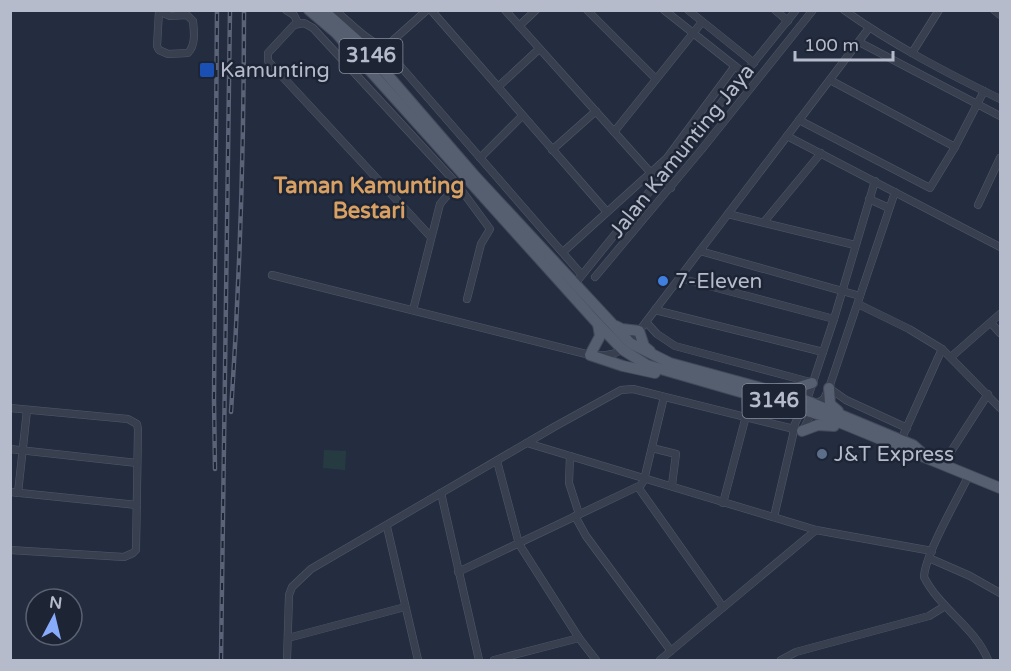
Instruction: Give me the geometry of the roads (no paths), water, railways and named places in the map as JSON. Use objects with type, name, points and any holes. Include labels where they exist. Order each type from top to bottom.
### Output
[{"type":"main road","name":"3146","points":[[309,10],[336,33],[411,107],[474,175],[572,288],[597,324],[647,365],[844,416],[913,445],[925,456]]},
{"type":"main road","name":"3146","points":[[323,10],[360,43],[411,107],[462,183],[613,325],[626,346],[670,363],[733,380],[803,405]]},
{"type":"main road","points":[[597,324],[600,336],[590,355],[606,362],[657,373],[673,372]]},
{"type":"main road","points":[[613,325],[622,329],[642,327],[644,346],[658,358]]},
{"type":"main road","points":[[733,380],[778,389],[796,388],[812,383]]},
{"type":"main road","points":[[830,388],[830,404],[844,416]]},
{"type":"main road","name":"3146","points":[[814,408],[875,438],[925,456],[1000,488]]},
{"type":"main road","points":[[796,432],[823,424],[875,438]]},
{"type":"street","points":[[159,10],[170,15],[187,15],[193,21],[193,44],[188,53],[168,54],[159,50],[159,10]]},
{"type":"street","points":[[286,10],[294,15],[298,23]]},
{"type":"street","points":[[335,10],[368,38],[388,49]]},
{"type":"street","points":[[582,275],[393,60],[388,49],[390,43],[429,10],[607,212]]},
{"type":"street","points":[[505,10],[651,173],[671,188]]},
{"type":"street","points":[[519,26],[536,10]]},
{"type":"street","points":[[587,10],[656,79]]},
{"type":"street","points":[[664,10],[745,74]]},
{"type":"street","points":[[688,10],[754,63]]},
{"type":"street","points":[[775,10],[788,21]]},
{"type":"street","name":"Jalan Kamunting Jaya","points":[[572,288],[796,10]]},
{"type":"street","points":[[595,277],[671,188],[813,10]]},
{"type":"street","points":[[844,10],[869,28],[912,53],[1000,99]]},
{"type":"street","points":[[912,53],[939,10]]},
{"type":"street","points":[[994,10],[1000,15]]},
{"type":"street","points":[[614,132],[702,22]]},
{"type":"street","points":[[430,236],[268,62],[268,53],[298,23],[304,23],[313,28],[462,183],[490,229],[481,244],[467,299]]},
{"type":"street","points":[[272,275],[590,355],[613,355],[626,346],[642,327],[869,28]]},
{"type":"street","points":[[859,42],[1000,116]]},
{"type":"street","points":[[498,87],[539,49]]},
{"type":"street","points":[[562,252],[667,158],[735,66]]},
{"type":"street","points":[[830,80],[955,147]]},
{"type":"street","points":[[799,120],[930,188],[955,147],[984,91]]},
{"type":"street","points":[[552,150],[596,111]]},
{"type":"street","points":[[480,158],[522,116]]},
{"type":"street","points":[[787,136],[1000,247]]},
{"type":"street","points":[[764,222],[821,153]]},
{"type":"street","points":[[978,205],[1000,158]]},
{"type":"street","points":[[774,517],[803,405],[834,319],[874,181]]},
{"type":"street","points":[[413,310],[440,204],[462,183]]},
{"type":"street","points":[[796,432],[814,408],[824,399],[830,388],[895,192]]},
{"type":"street","points":[[869,199],[890,208]]},
{"type":"street","points":[[728,214],[855,245]]},
{"type":"street","points":[[700,251],[842,289],[860,296]]},
{"type":"street","points":[[679,278],[834,319]]},
{"type":"street","points":[[858,304],[909,329],[942,349],[1000,408]]},
{"type":"street","points":[[655,310],[823,352]]},
{"type":"street","points":[[951,357],[1000,314]]},
{"type":"street","points":[[991,323],[1000,333]]},
{"type":"street","points":[[642,327],[675,346],[812,383]]},
{"type":"street","points":[[901,440],[942,349]]},
{"type":"street","points":[[830,388],[846,400],[907,428]]},
{"type":"street","points":[[287,660],[289,595],[292,587],[311,570],[621,390],[633,389],[746,416],[796,432]]},
{"type":"street","points":[[723,503],[746,416],[745,392]]},
{"type":"street","points":[[943,464],[988,394]]},
{"type":"street","points":[[458,572],[638,488],[644,482],[664,397]]},
{"type":"street","points":[[10,408],[133,421],[138,429],[135,549],[129,556],[10,550]]},
{"type":"street","points":[[27,410],[23,450],[14,493],[137,505]]},
{"type":"street","points":[[527,443],[816,530],[839,532],[930,555],[1000,593]]},
{"type":"street","points":[[652,448],[676,454],[672,485]]},
{"type":"street","points":[[10,449],[137,462]]},
{"type":"street","points":[[570,456],[569,483],[577,515],[586,536],[671,651]]},
{"type":"street","points":[[497,461],[519,544],[579,638],[596,660]]},
{"type":"street","points":[[969,475],[930,555],[924,577],[945,606],[979,642],[988,660]]},
{"type":"street","points":[[638,488],[723,608]]},
{"type":"street","points":[[441,493],[479,660]]},
{"type":"street","points":[[387,527],[418,660]]},
{"type":"street","points":[[660,660],[816,530]]},
{"type":"street","points":[[781,660],[796,652],[928,616],[945,606]]},
{"type":"street","points":[[288,638],[405,607]]},
{"type":"street","points":[[494,660],[517,658],[579,638]]},
{"type":"railway","points":[[215,469],[217,10]]},
{"type":"railway","points":[[221,660],[230,10]]},
{"type":"railway","points":[[231,412],[241,211],[244,10]]},
{"type":"place","name":"Kamunting","points":[[207,70]]},
{"type":"place","name":"7-Eleven","points":[[663,281]]},
{"type":"place","name":"J&T Express","points":[[822,454]]},
{"type":"district","name":"Taman Kamunting Bestari","points":[[369,198]]}]
